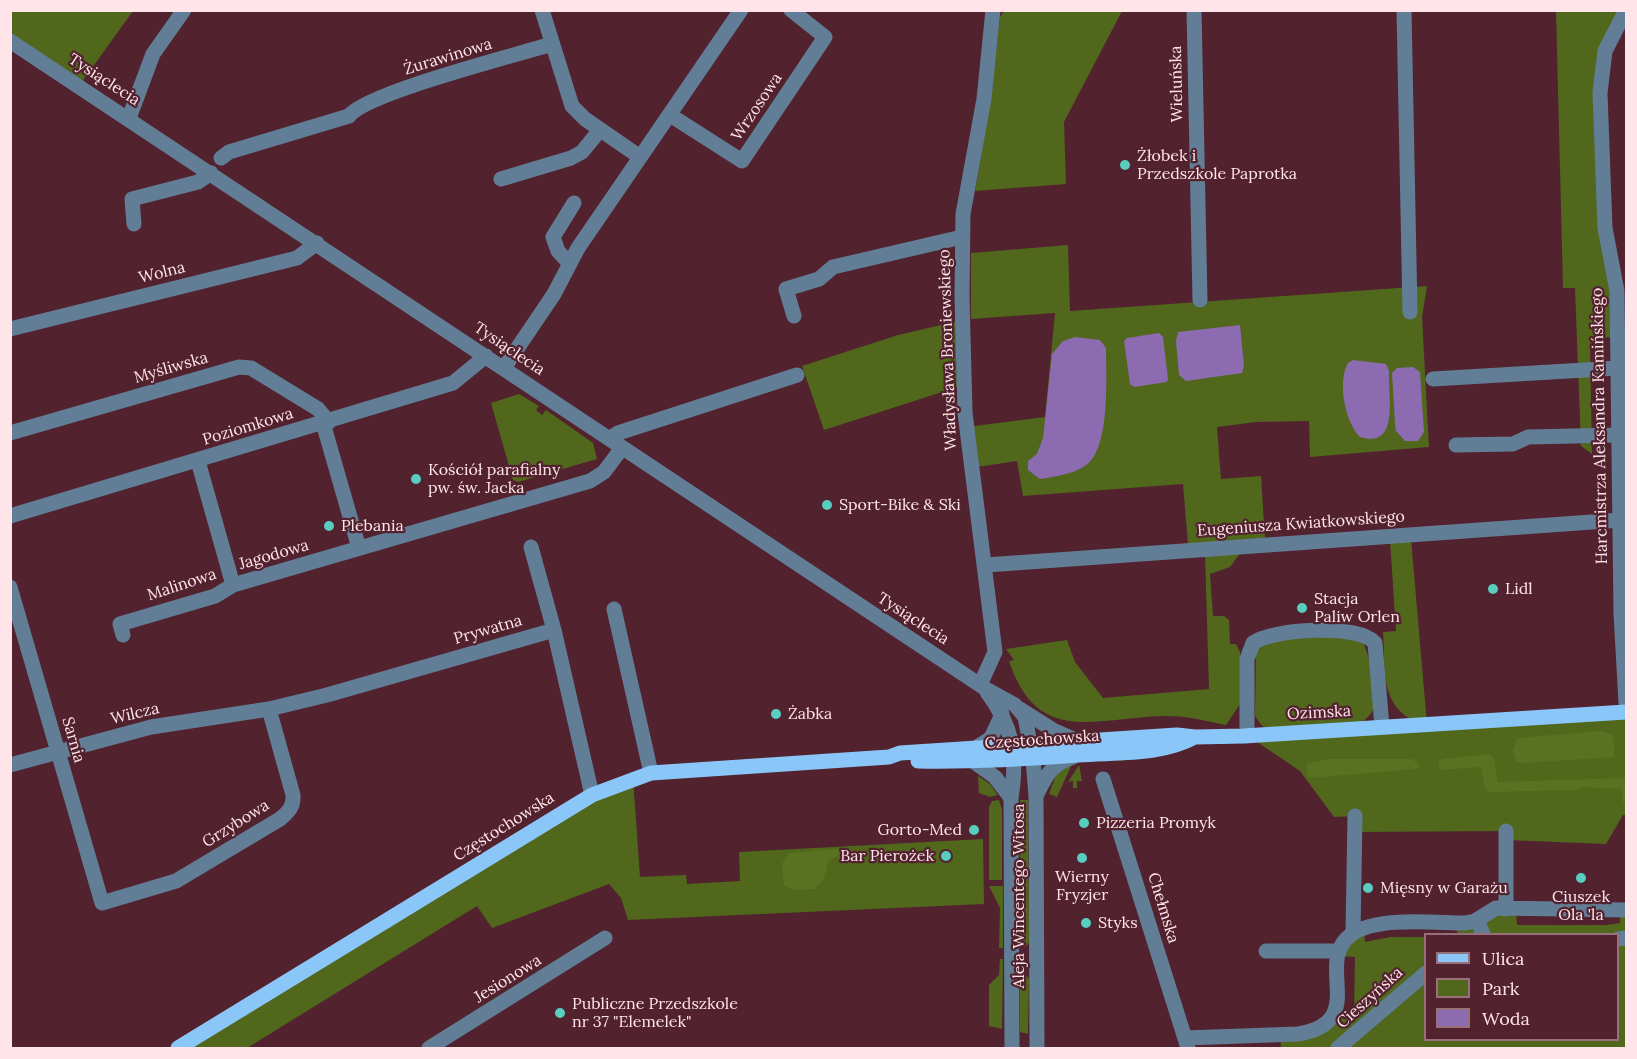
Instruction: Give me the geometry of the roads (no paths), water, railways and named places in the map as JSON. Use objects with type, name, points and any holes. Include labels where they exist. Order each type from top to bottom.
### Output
[{"type":"main road","name":"Ozimska","points":[[1014,753],[1030,744],[1079,748],[1177,735],[1195,738],[1626,712]]},
{"type":"main road","name":"Częstochowska","points":[[178,1048],[592,795],[651,773],[889,757],[900,753],[974,755],[1014,753],[1033,760],[1079,748]]},
{"type":"street","points":[[129,118],[153,54],[184,10]]},
{"type":"street","points":[[542,10],[572,106],[600,130],[640,157]]},
{"type":"street","points":[[504,368],[554,294],[569,264],[741,10]]},
{"type":"street","name":"Wrzosowa","points":[[669,115],[742,161],[825,37],[791,10]]},
{"type":"street","name":"Władysława Broniewskiego","points":[[983,687],[995,652],[986,565],[965,413],[962,237],[966,192],[984,99],[993,10]]},
{"type":"street","name":"Wieluńska","points":[[1194,10],[1200,300]]},
{"type":"street","points":[[1404,10],[1410,312]]},
{"type":"street","name":"Harcmistrza Aleksandra Kamińskiego","points":[[1626,10],[1605,51],[1600,93],[1605,228],[1622,322],[1618,369],[1626,703]]},
{"type":"street","name":"Tysiąclecia","points":[[10,41],[983,687],[1015,705],[1079,748]]},
{"type":"street","name":"Żurawinowa","points":[[221,158],[229,152],[349,116],[355,108],[404,89],[552,44]]},
{"type":"street","points":[[501,179],[576,155],[600,130]]},
{"type":"street","points":[[134,224],[132,200],[198,182],[211,173]]},
{"type":"street","points":[[569,264],[558,251],[553,237],[574,202]]},
{"type":"street","points":[[794,315],[786,289],[819,279],[833,267],[962,237]]},
{"type":"street","name":"Wolna","points":[[10,329],[297,258],[317,243]]},
{"type":"street","name":"Poziomkowa","points":[[10,516],[453,383],[486,356]]},
{"type":"street","name":"Myśliwska","points":[[10,433],[239,367],[251,368],[318,409],[326,423]]},
{"type":"street","points":[[1433,379],[1618,369]]},
{"type":"street","points":[[616,443],[618,433],[797,375]]},
{"type":"street","points":[[326,423],[359,548]]},
{"type":"street","points":[[1456,446],[1513,444],[1528,437],[1619,435]]},
{"type":"street","name":"Jagodowa","points":[[233,585],[590,481],[604,472],[616,443]]},
{"type":"street","name":"Malinowa","points":[[121,629],[215,596],[233,585],[198,461]]},
{"type":"street","name":"Eugeniusza Kwiatkowskiego","points":[[986,565],[1620,520]]},
{"type":"street","points":[[531,547],[554,630],[592,795]]},
{"type":"street","name":"Sarnia","points":[[10,587],[102,903]]},
{"type":"street","points":[[614,609],[651,773]]},
{"type":"street","name":"Prywatna","points":[[269,709],[554,630]]},
{"type":"street","points":[[1247,735],[1247,659],[1253,643],[1269,635],[1340,630],[1358,632],[1375,643],[1383,727]]},
{"type":"street","name":"Tysiąclecia","points":[[983,687],[1002,714],[1011,734],[1014,753]]},
{"type":"street","points":[[1015,705],[1025,717],[1030,744]]},
{"type":"street","name":"Wilcza","points":[[10,765],[151,727],[269,709]]},
{"type":"street","name":"Grzybowa","points":[[102,903],[176,881],[280,819],[289,811],[293,803],[293,795],[269,709]]},
{"type":"street","points":[[1002,714],[991,738],[974,755],[996,777],[1011,798]]},
{"type":"street","name":"Aleja Wincentego Witosa","points":[[1030,744],[1036,796],[1037,1048]]},
{"type":"street","points":[[1036,796],[1048,770],[1079,748]]},
{"type":"street","name":"Aleja Wincentego Witosa","points":[[1012,1048],[1011,798],[1014,753]]},
{"type":"street","name":"Chełmska","points":[[1103,779],[1186,1043]]},
{"type":"street","points":[[1186,1043],[1298,1034],[1328,1023],[1337,1008],[1339,951],[1353,933],[1355,816]]},
{"type":"street","points":[[1506,831],[1506,909]]},
{"type":"street","points":[[1353,933],[1398,922],[1466,922],[1477,920],[1496,908],[1626,910]]},
{"type":"street","points":[[1477,920],[1483,933]]},
{"type":"street","name":"Jesionowa","points":[[429,1048],[604,938]]},
{"type":"street","points":[[1266,951],[1339,951]]},
{"type":"street","points":[[1012,959],[1037,958]]},
{"type":"street","name":"Cieszyńska","points":[[1338,1048],[1424,974]]},
{"type":"water","points":[[1240,325],[1244,366],[1242,373],[1186,381],[1179,375],[1176,341],[1178,332]]},
{"type":"water","points":[[1159,333],[1163,337],[1167,382],[1134,387],[1130,384],[1124,341],[1127,338]]},
{"type":"water","points":[[1075,337],[1100,340],[1106,348],[1103,429],[1099,445],[1085,466],[1069,473],[1040,479],[1028,470],[1028,461],[1037,454],[1043,438],[1052,354],[1063,341]]},
{"type":"water","points":[[1353,360],[1386,364],[1389,371],[1389,418],[1381,435],[1373,439],[1360,437],[1350,422],[1344,401],[1343,380],[1348,363]]},
{"type":"water","points":[[1413,367],[1420,372],[1424,432],[1418,441],[1405,441],[1396,431],[1392,373],[1397,368]]},
{"type":"place","name":"Żłobek i Przedszkole Paprotka","points":[[1125,165]]},
{"type":"place","name":"Kościół parafialny pw. św. Jacka","points":[[416,479]]},
{"type":"place","name":"Sport-Bike & Ski","points":[[827,505]]},
{"type":"place","name":"Plebania","points":[[329,526]]},
{"type":"place","name":"Lidl","points":[[1493,589]]},
{"type":"place","name":"Stacja Paliw Orlen","points":[[1302,608]]},
{"type":"place","name":"Żabka","points":[[776,714]]},
{"type":"place","name":"Pizzeria Promyk","points":[[1084,823]]},
{"type":"place","name":"Gorto-Med","points":[[974,830]]},
{"type":"place","name":"Bar Pierożek","points":[[946,856]]},
{"type":"place","name":"Wierny Fryzjer","points":[[1082,858]]},
{"type":"place","name":"Ciuszek Ola 'la","points":[[1581,878]]},
{"type":"place","name":"Mięsny w Garażu","points":[[1368,888]]},
{"type":"place","name":"Styks","points":[[1086,923]]},
{"type":"place","name":"Publiczne Przedszkole nr 37 \"Elemelek\"","points":[[560,1013]]}]
